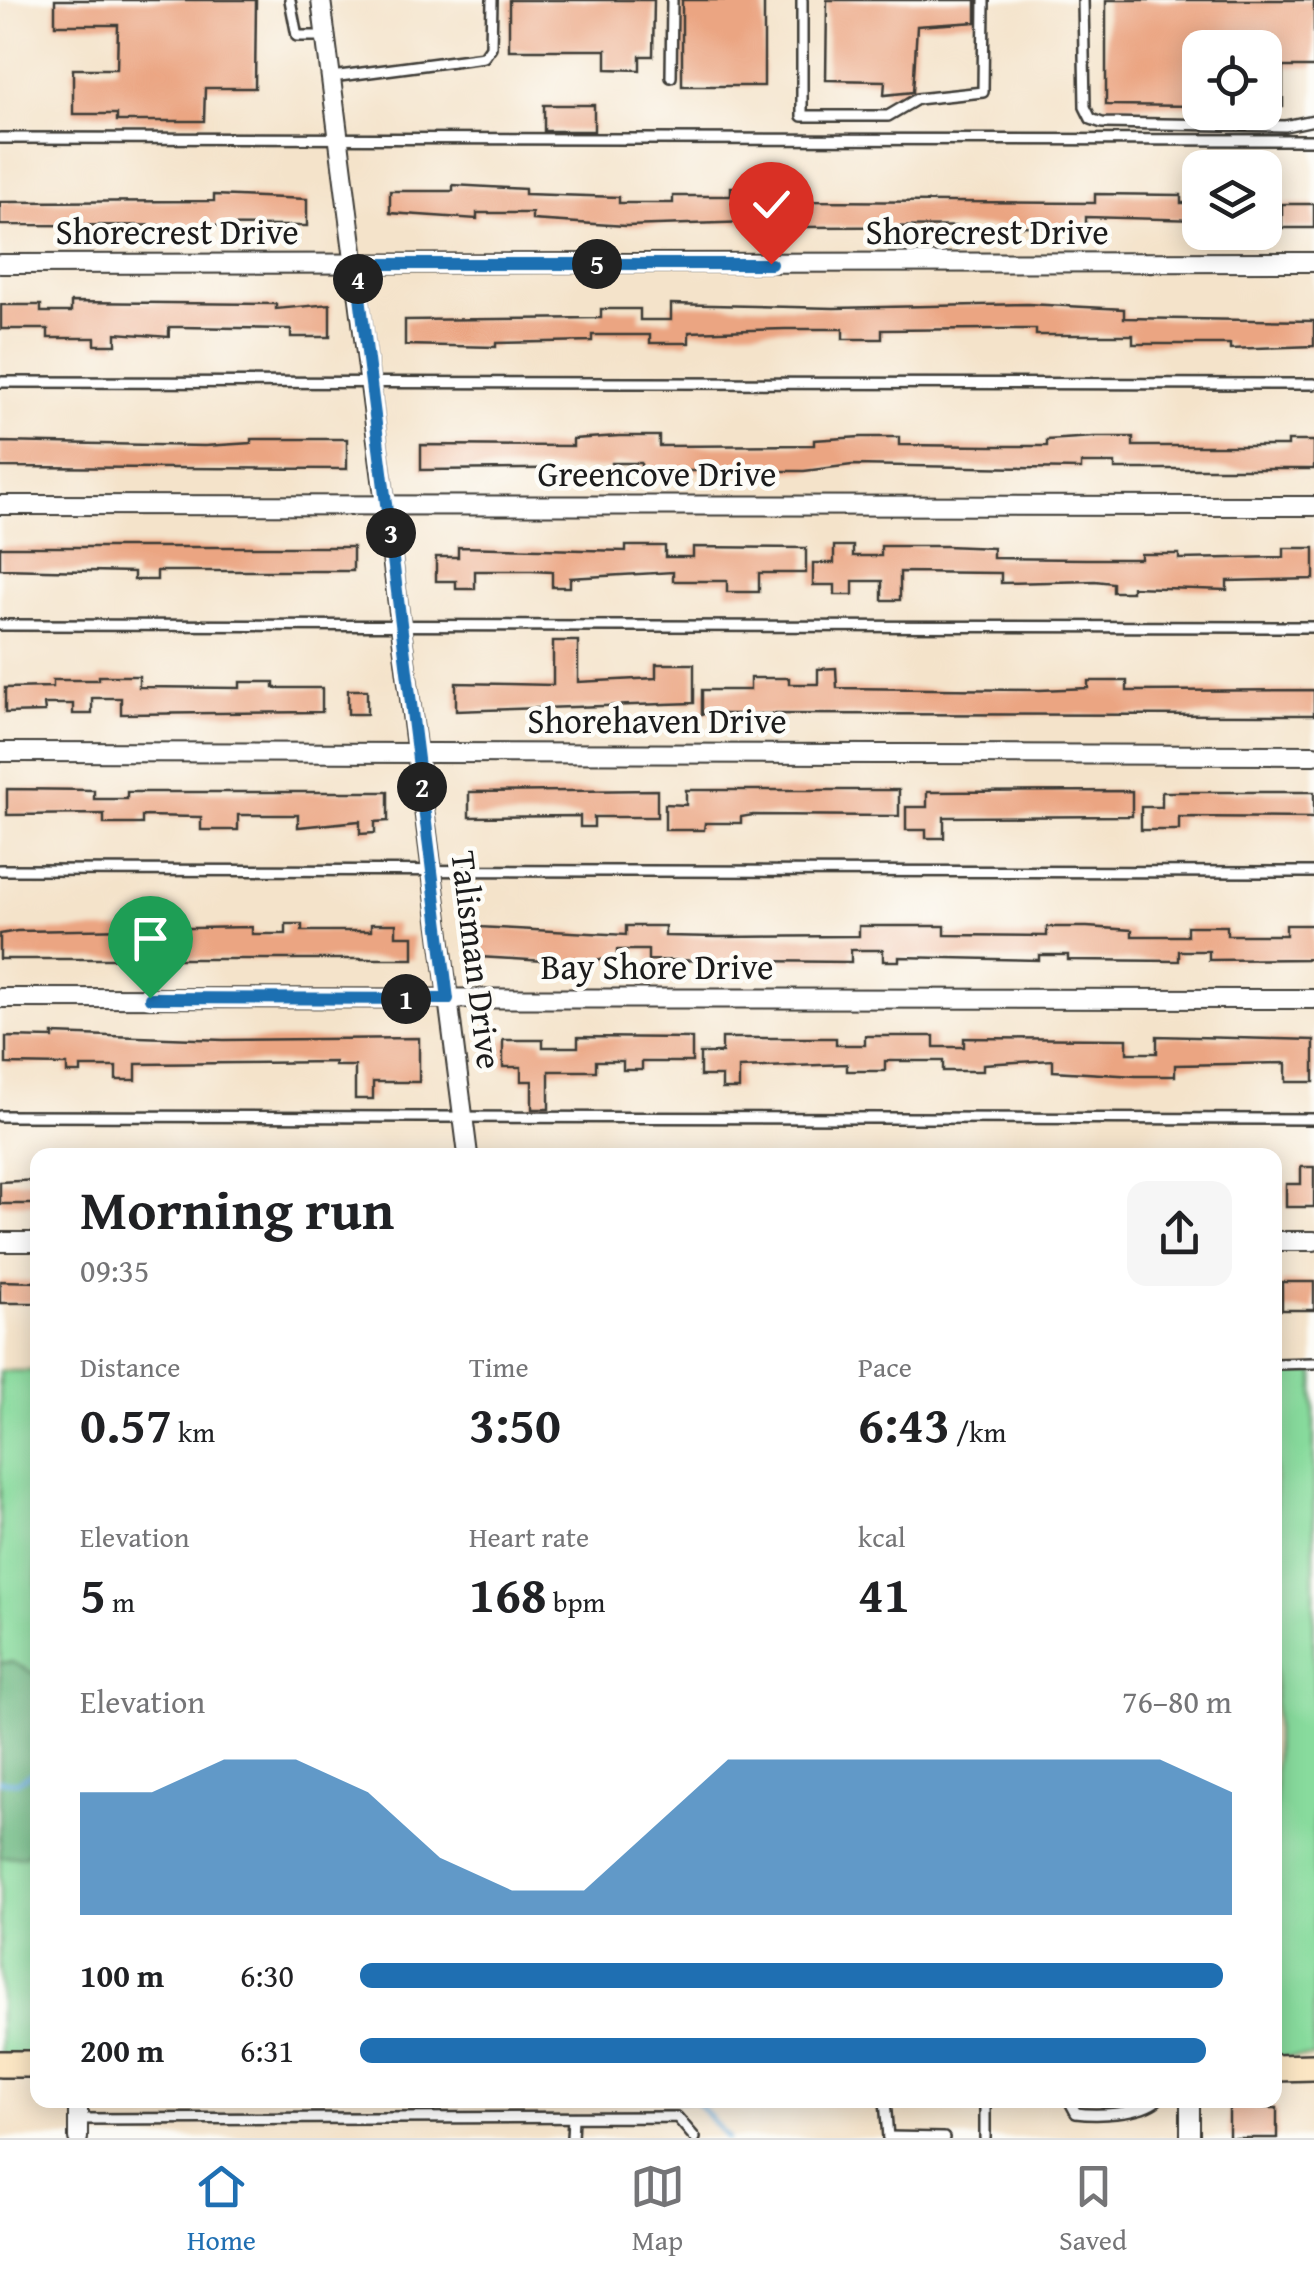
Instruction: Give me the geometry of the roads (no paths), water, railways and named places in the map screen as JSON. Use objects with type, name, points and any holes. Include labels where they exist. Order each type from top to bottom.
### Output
[{"type":"main road","points":[[0,2064],[30,2064]]},
{"type":"main road","points":[[1282,2068],[1314,2068]]},
{"type":"street","name":"Talisman Drive","points":[[321,0],[467,1148]]},
{"type":"street","name":"Shorecrest Drive","points":[[0,264],[1314,262]]},
{"type":"street","name":"Greencove Drive","points":[[0,505],[1314,506]]},
{"type":"street","name":"Shorehaven Drive","points":[[0,752],[1314,754]]},
{"type":"street","name":"Bay Shore Drive","points":[[0,998],[1314,1000]]},
{"type":"street","points":[[1282,1241],[1314,1240]]},
{"type":"street","points":[[0,1242],[30,1242]]},
{"type":"street","points":[[1190,2108],[1190,2138]]},
{"type":"lane","points":[[290,0],[297,36],[326,36]]},
{"type":"lane","points":[[332,77],[484,57],[491,47],[492,0]]},
{"type":"lane","points":[[671,77],[672,0]]},
{"type":"lane","points":[[802,0],[802,116],[888,116],[918,99],[983,92],[984,0]]},
{"type":"lane","points":[[1083,0],[1085,107],[1091,119],[1102,123],[1285,126],[1314,120]]},
{"type":"lane","points":[[0,138],[1314,140]]},
{"type":"lane","points":[[0,382],[1314,384]]},
{"type":"lane","points":[[0,624],[1314,627]]},
{"type":"lane","points":[[0,870],[1314,872]]},
{"type":"lane","points":[[0,1116],[1314,1119]]},
{"type":"lane","points":[[1282,1364],[1314,1364]]},
{"type":"lane","points":[[886,2108],[888,2137],[944,2138]]},
{"type":"lane","points":[[984,2138],[985,2108]]},
{"type":"lane","points":[[1073,2108],[1076,2113],[1091,2116],[1148,2108]]},
{"type":"lane","points":[[572,2118],[572,2138]]},
{"type":"lane","points":[[78,2119],[677,2118],[695,2138]]},
{"type":"waterway","points":[[0,1781],[17,1782],[30,1775]]},
{"type":"waterway","points":[[702,2108],[727,2138]]}]
